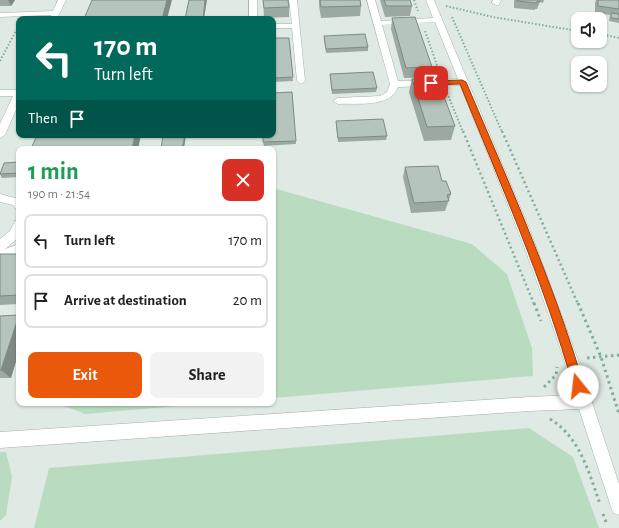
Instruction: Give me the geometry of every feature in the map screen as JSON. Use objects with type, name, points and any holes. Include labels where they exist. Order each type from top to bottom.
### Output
[{"type":"street","points":[[0,15],[54,16],[62,0]]},
{"type":"street","points":[[253,0],[253,16]]},
{"type":"street","points":[[293,0],[301,81]]},
{"type":"street","points":[[338,101],[382,99],[391,93],[394,84],[372,0]]},
{"type":"street","points":[[431,2],[462,82],[526,233],[571,360],[583,402],[619,507]]},
{"type":"street","points":[[378,23],[437,20]]},
{"type":"street","points":[[276,26],[296,26]]},
{"type":"street","points":[[394,84],[462,82]]},
{"type":"street","points":[[0,93],[16,93]]},
{"type":"street","points":[[0,135],[16,100]]},
{"type":"street","points":[[0,198],[16,202]]},
{"type":"street","points":[[0,246],[16,232]]},
{"type":"street","points":[[0,255],[16,250]]},
{"type":"street","points":[[0,440],[521,404],[583,402]]},
{"type":"path","points":[[414,0],[443,82],[542,326]]},
{"type":"path","points":[[431,2],[493,17],[571,30]]},
{"type":"path","points":[[444,3],[447,6],[498,125],[508,143],[601,357],[619,414]]},
{"type":"path","points":[[0,61],[16,31]]},
{"type":"path","points":[[607,35],[619,38]]},
{"type":"path","points":[[588,358],[619,355]]},
{"type":"path","points":[[538,390],[544,388],[556,375],[557,361]]},
{"type":"path","points":[[548,418],[564,428],[574,442],[585,465],[606,522]]},
{"type":"green space","points":[[276,189],[472,244],[507,274],[532,348],[533,376],[276,398]]},
{"type":"green space","points":[[65,406],[178,406],[85,414]]},
{"type":"green space","points":[[529,428],[573,457],[599,528],[34,528],[49,468]]},
{"type":"green space","points":[[0,452],[6,452],[12,477],[6,515],[0,521]]},
{"type":"building","points":[[92,0],[167,0],[163,16],[85,16]]},
{"type":"building","points":[[189,0],[205,0],[203,16],[186,16]]},
{"type":"building","points":[[263,0],[288,0],[289,7],[264,8]]},
{"type":"building","points":[[320,0],[360,0],[361,6],[321,7]]},
{"type":"building","points":[[384,0],[410,0],[412,6],[386,6]]},
{"type":"building","points":[[517,0],[540,0],[540,2],[537,1],[537,3]]},
{"type":"building","points":[[598,0],[619,0],[619,9],[598,6]]},
{"type":"building","points":[[611,13],[619,14],[619,19],[611,18]]},
{"type":"building","points":[[415,17],[432,67],[406,68],[392,18]]},
{"type":"building","points":[[365,34],[368,47],[326,49],[324,36]]},
{"type":"building","points":[[276,38],[289,38],[293,77],[276,78]]},
{"type":"building","points":[[373,72],[377,88],[332,90],[330,74]]},
{"type":"building","points":[[437,78],[455,126],[427,127],[412,79]]},
{"type":"building","points":[[292,92],[296,141],[263,142],[263,138],[276,138],[276,93]]},
{"type":"building","points":[[383,119],[387,136],[338,138],[336,121]]},
{"type":"building","points":[[36,138],[134,138],[133,146],[32,146]]},
{"type":"building","points":[[163,138],[184,138],[183,146],[161,146]]},
{"type":"building","points":[[16,162],[16,173],[0,174],[4,163]]},
{"type":"building","points":[[438,166],[442,181],[446,181],[451,194],[447,195],[449,201],[414,203],[405,167]]},
{"type":"building","points":[[0,254],[16,254],[16,295],[0,296]]},
{"type":"building","points":[[16,315],[16,324],[1,370],[0,370],[0,316]]},
{"type":"route","points":[[431,83],[462,82],[526,233],[571,360],[578,386]]}]
